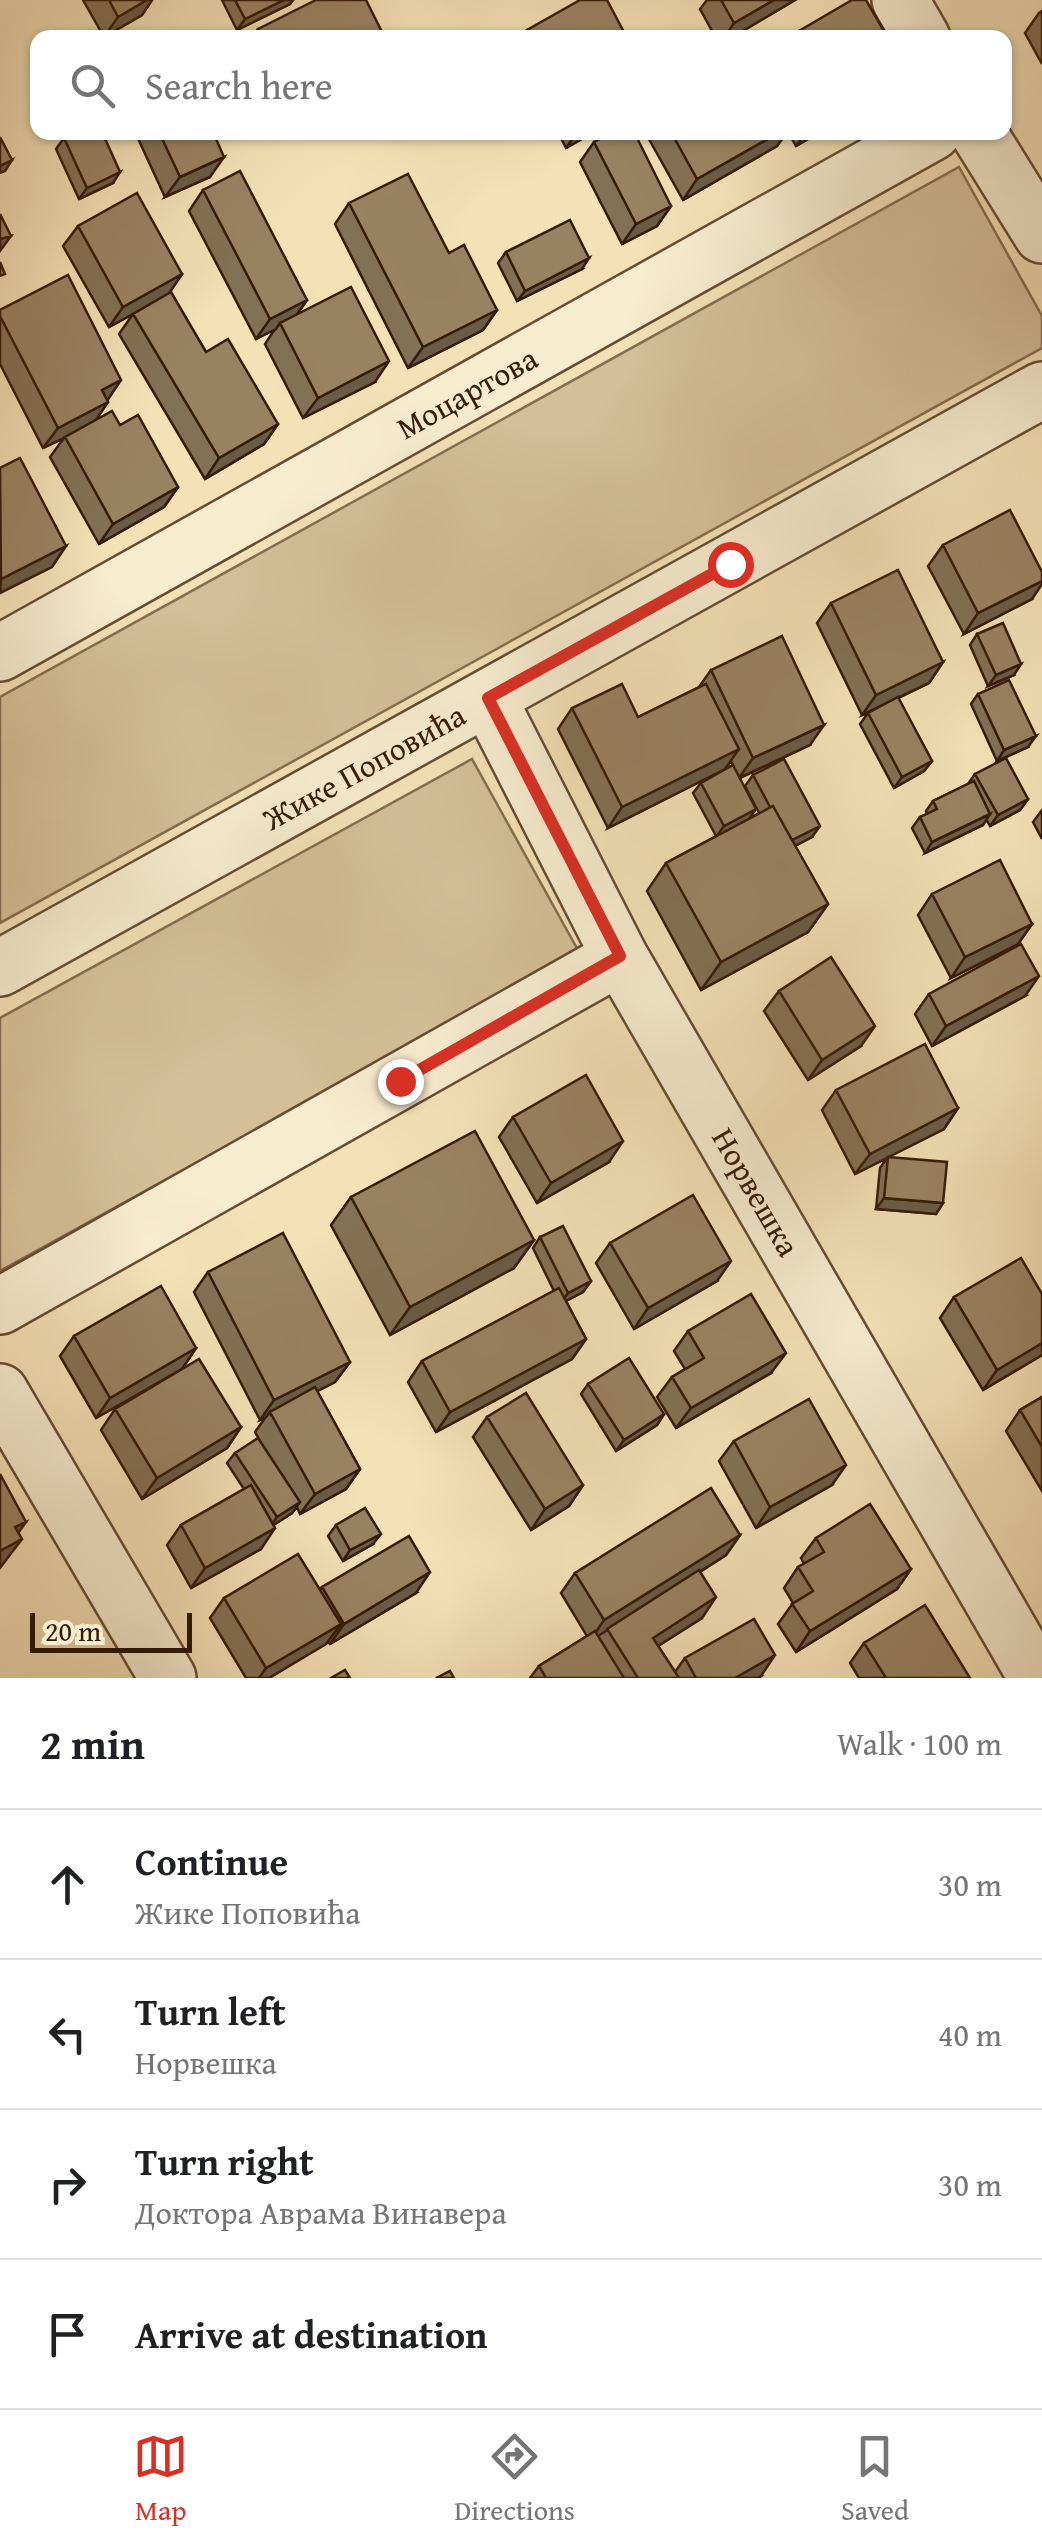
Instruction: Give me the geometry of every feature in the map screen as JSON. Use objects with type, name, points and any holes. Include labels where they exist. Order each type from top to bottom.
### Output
[{"type":"street","points":[[900,0],[917,30]]},
{"type":"street","name":"Моцартова","points":[[0,653],[919,140]]},
{"type":"street","points":[[983,140],[1042,235]]},
{"type":"street","name":"Жике Поповића","points":[[0,968],[1042,390]]},
{"type":"street","name":"Норвешка","points":[[488,698],[620,956],[1037,1678]]},
{"type":"street","points":[[0,1306],[620,956]]},
{"type":"street","points":[[0,1392],[168,1678]]},
{"type":"shaded area","points":[[959,167],[1042,316],[1042,348],[0,923],[0,697]]},
{"type":"shaded area","points":[[472,759],[579,952],[0,1271],[0,1018]]},
{"type":"building","points":[[109,0],[147,0],[118,17]]},
{"type":"building","points":[[235,0],[284,0],[245,19]]},
{"type":"building","points":[[316,0],[366,0],[381,30],[258,30]]},
{"type":"building","points":[[580,0],[607,0],[623,30],[527,30]]},
{"type":"building","points":[[721,0],[774,0],[734,23]]},
{"type":"building","points":[[852,0],[866,0],[883,30],[801,30]]},
{"type":"building","points":[[0,137],[12,160],[0,166]]},
{"type":"building","points":[[65,140],[106,140],[120,172],[87,188]]},
{"type":"building","points":[[163,140],[217,140],[224,157],[180,177]]},
{"type":"building","points":[[638,140],[671,206],[636,224],[594,142]]},
{"type":"building","points":[[675,140],[766,140],[697,179]]},
{"type":"building","points":[[240,171],[307,300],[270,319],[203,190]]},
{"type":"building","points":[[408,174],[449,253],[464,245],[497,310],[423,347],[349,203]]},
{"type":"building","points":[[137,193],[182,274],[123,307],[78,226]]},
{"type":"building","points":[[0,214],[11,236],[0,239]]},
{"type":"building","points":[[570,220],[589,258],[525,291],[506,252]]},
{"type":"building","points":[[68,275],[121,380],[102,390],[108,402],[58,428],[0,310]]},
{"type":"building","points":[[351,287],[389,361],[318,398],[280,323]]},
{"type":"building","points":[[171,292],[206,352],[228,339],[278,424],[219,458],[133,314]]},
{"type":"building","points":[[112,411],[120,425],[138,415],[178,487],[113,524],[65,437]]},
{"type":"building","points":[[20,458],[66,546],[1,579],[0,468]]},
{"type":"building","points":[[1010,510],[1042,572],[1042,581],[978,613],[943,545]]},
{"type":"building","points":[[898,570],[943,662],[876,695],[831,603]]},
{"type":"building","points":[[1003,623],[1021,664],[996,675],[977,634]]},
{"type":"building","points":[[782,636],[824,725],[753,758],[711,670]]},
{"type":"building","points":[[1009,680],[1036,736],[1004,750],[978,694]]},
{"type":"building","points":[[622,684],[638,717],[706,684],[739,749],[622,807],[572,708]]},
{"type":"building","points":[[898,697],[932,761],[902,777],[868,713]]},
{"type":"building","points":[[1006,758],[1028,799],[998,815],[975,774]]},
{"type":"building","points":[[784,759],[820,826],[792,840],[753,775]]},
{"type":"building","points":[[733,765],[756,809],[724,826],[701,783]]},
{"type":"building","points":[[974,781],[990,814],[932,842],[920,817],[937,809],[933,801]]},
{"type":"building","points":[[773,806],[828,904],[721,962],[666,863]]},
{"type":"building","points":[[1000,860],[1032,924],[965,957],[932,894]]},
{"type":"building","points":[[1021,944],[1039,976],[946,1026],[929,994]]},
{"type":"building","points":[[831,957],[875,1026],[822,1060],[779,991]]},
{"type":"building","points":[[925,1044],[958,1108],[870,1154],[836,1090]]},
{"type":"building","points":[[586,1075],[623,1141],[551,1183],[513,1117]]},
{"type":"building","points":[[475,1131],[534,1240],[410,1307],[351,1197]]},
{"type":"building","points":[[888,1157],[947,1162],[943,1203],[884,1198]]},
{"type":"building","points":[[693,1195],[731,1261],[648,1308],[610,1243]]},
{"type":"building","points":[[563,1226],[591,1281],[568,1293],[540,1237]]},
{"type":"building","points":[[283,1233],[350,1362],[274,1400],[208,1272]]},
{"type":"building","points":[[1021,1258],[1042,1294],[1042,1343],[997,1370],[954,1297]]},
{"type":"building","points":[[161,1286],[196,1348],[110,1398],[74,1336]]},
{"type":"building","points":[[559,1288],[586,1339],[450,1412],[422,1361]]},
{"type":"building","points":[[751,1294],[786,1353],[691,1408],[672,1377],[704,1358],[688,1331]]},
{"type":"building","points":[[629,1358],[664,1414],[624,1440],[588,1384]]},
{"type":"building","points":[[199,1359],[241,1427],[157,1478],[115,1409]]},
{"type":"building","points":[[315,1387],[360,1469],[315,1494],[270,1412]]},
{"type":"building","points":[[526,1393],[583,1485],[545,1509],[487,1417]]},
{"type":"building","points":[[1042,1397],[1042,1447],[1020,1410]]},
{"type":"building","points":[[809,1399],[846,1465],[770,1507],[734,1441]]},
{"type":"building","points":[[258,1438],[300,1502],[277,1517],[235,1453]]},
{"type":"building","points":[[0,1474],[26,1522],[15,1527],[22,1539],[0,1551]]},
{"type":"building","points":[[251,1485],[275,1528],[205,1568],[181,1525]]},
{"type":"building","points":[[711,1488],[740,1535],[604,1620],[575,1573]]},
{"type":"building","points":[[870,1504],[911,1569],[810,1631],[792,1604],[813,1591],[798,1567],[824,1552],[816,1538]]},
{"type":"building","points":[[365,1508],[381,1534],[350,1550],[336,1525]]},
{"type":"building","points":[[409,1536],[430,1572],[344,1624],[322,1587]]},
{"type":"building","points":[[298,1554],[341,1624],[266,1668],[224,1598]]},
{"type":"building","points":[[699,1570],[716,1597],[653,1638],[679,1678],[638,1678],[607,1629]]},
{"type":"building","points":[[925,1605],[970,1678],[886,1678],[864,1643]]},
{"type":"building","points":[[754,1619],[775,1655],[735,1678],[696,1678],[685,1658]]},
{"type":"building","points":[[595,1631],[624,1678],[546,1678],[539,1666]]},
{"type":"building","points":[[345,1670],[350,1678],[331,1678]]},
{"type":"building","points":[[450,1671],[454,1678],[436,1678]]},
{"type":"route","points":[[400,1081],[620,956],[488,698],[730,564]]}]
